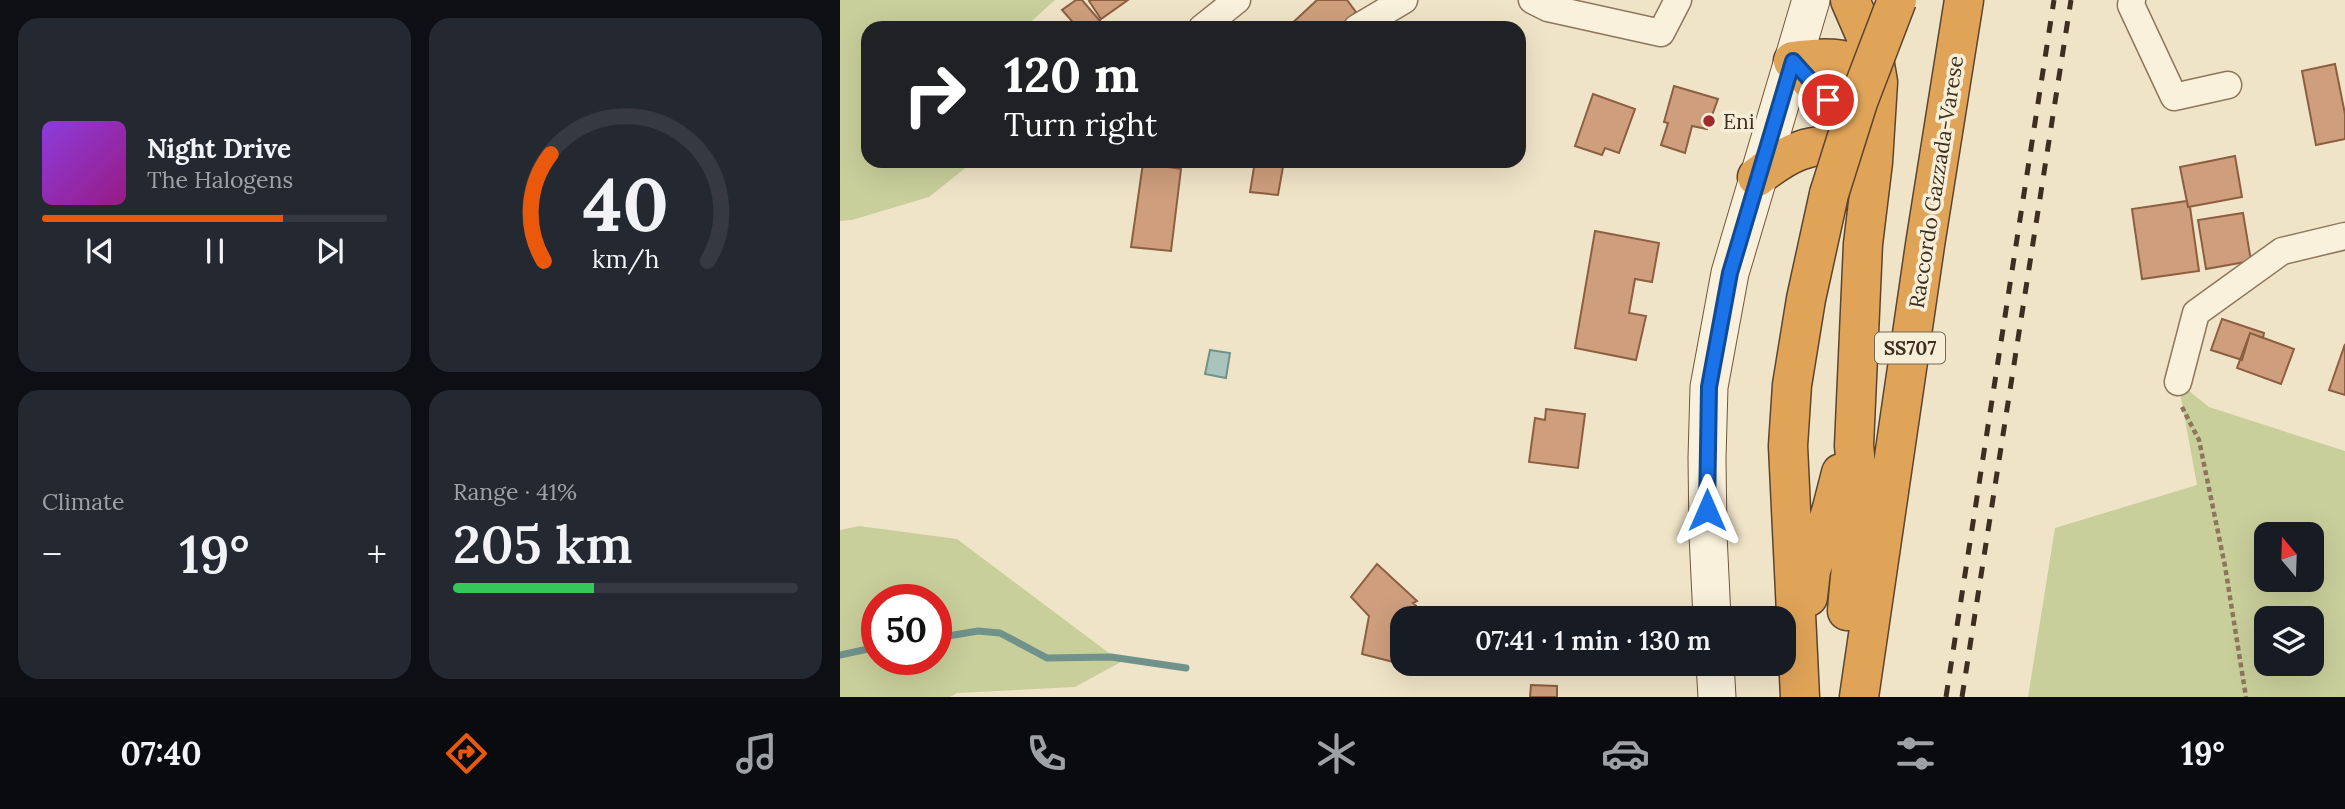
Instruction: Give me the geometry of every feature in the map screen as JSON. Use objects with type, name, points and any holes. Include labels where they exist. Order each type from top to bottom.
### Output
[{"type":"highway","points":[[1841,697],[1856,503],[1857,469],[1854,446],[1863,244],[1873,162],[1878,82],[1873,53],[1850,0]]},
{"type":"highway","points":[[1800,697],[1788,446],[1793,385],[1804,311],[1829,194],[1858,102],[1897,0]]},
{"type":"highway","name":"Raccordo Gazzada-Varese","points":[[1859,697],[1964,0]]},
{"type":"highway","points":[[1793,61],[1830,58],[1852,62],[1866,69],[1878,82]]},
{"type":"highway","points":[[1793,61],[1815,84],[1837,115],[1849,150],[1863,244]]},
{"type":"highway","points":[[1758,177],[1784,158],[1814,146],[1832,145],[1849,150]]},
{"type":"highway","points":[[1811,697],[1808,591],[1811,570],[1831,512],[1845,459],[1854,446]]},
{"type":"main road","points":[[1711,606],[1707,510],[1709,387],[1730,273],[1811,0]]},
{"type":"main road","points":[[1716,676],[1717,697]]},
{"type":"street","points":[[1211,21],[1237,0]]},
{"type":"street","points":[[1369,21],[1404,0]]},
{"type":"street","points":[[1532,0],[1548,8],[1661,33],[1678,0]]},
{"type":"street","points":[[2132,0],[2131,5],[2174,97],[2228,85]]},
{"type":"street","points":[[2180,394],[2196,313],[2282,251],[2345,236]]},
{"type":"path","points":[[2180,394],[2199,440],[2225,566],[2246,697]]},
{"type":"green space","points":[[840,0],[1055,0],[1032,21],[861,21],[861,168],[965,168],[929,197],[852,220],[840,221]]},
{"type":"green space","points":[[2178,382],[2209,407],[2345,451],[2345,697],[2028,697],[2055,528],[2197,485]]},
{"type":"green space","points":[[859,526],[957,539],[1121,662],[1075,687],[957,693],[950,697],[840,697],[840,530]]},
{"type":"water","points":[[1210,350],[1230,353],[1226,378],[1205,374]]},
{"type":"building","points":[[1076,0],[1082,0],[1100,21],[1072,21],[1062,10]]},
{"type":"building","points":[[1128,0],[1101,19],[1089,1]]},
{"type":"building","points":[[1317,0],[1347,0],[1356,12],[1346,21],[1294,21]]},
{"type":"building","points":[[2335,64],[2345,114],[2345,139],[2316,145],[2302,71]]},
{"type":"building","points":[[1674,86],[1718,99],[1707,129],[1692,126],[1685,153],[1661,145],[1668,123],[1664,122]]},
{"type":"building","points":[[1593,94],[1635,109],[1619,153],[1605,148],[1602,155],[1575,146]]},
{"type":"building","points":[[2235,156],[2242,197],[2188,207],[2180,167]]},
{"type":"building","points":[[1142,168],[1181,169],[1171,251],[1131,247]]},
{"type":"building","points":[[1254,168],[1283,168],[1278,195],[1250,192]]},
{"type":"building","points":[[2187,201],[2199,271],[2142,279],[2132,209]]},
{"type":"building","points":[[2243,213],[2251,261],[2206,269],[2198,220]]},
{"type":"building","points":[[1595,231],[1659,243],[1652,282],[1635,279],[1629,313],[1646,316],[1636,360],[1575,348]]},
{"type":"building","points":[[2222,319],[2264,333],[2263,338],[2250,333],[2242,360],[2211,350]]},
{"type":"building","points":[[2250,333],[2294,349],[2281,384],[2237,368]]},
{"type":"building","points":[[2345,344],[2345,395],[2329,390]]},
{"type":"building","points":[[1546,409],[1585,414],[1578,468],[1529,462],[1535,418],[1545,420]]},
{"type":"building","points":[[1377,564],[1417,601],[1413,603],[1416,606],[1390,606],[1390,661],[1362,654],[1369,616],[1351,597]]},
{"type":"building","points":[[1531,685],[1557,686],[1557,697],[1530,697]]},
{"type":"waterway","points":[[952,635],[978,631],[1000,633],[1047,658],[1111,657],[1186,668]]},
{"type":"waterway","points":[[840,655],[861,650]]},
{"type":"railway","points":[[1946,697],[2054,0]]},
{"type":"railway","points":[[1962,697],[2071,0]]},
{"type":"place","name":"Eni","points":[[1709,121]]},
{"type":"route","points":[[1707,510],[1709,387],[1730,273],[1793,61],[1828,100]]}]
